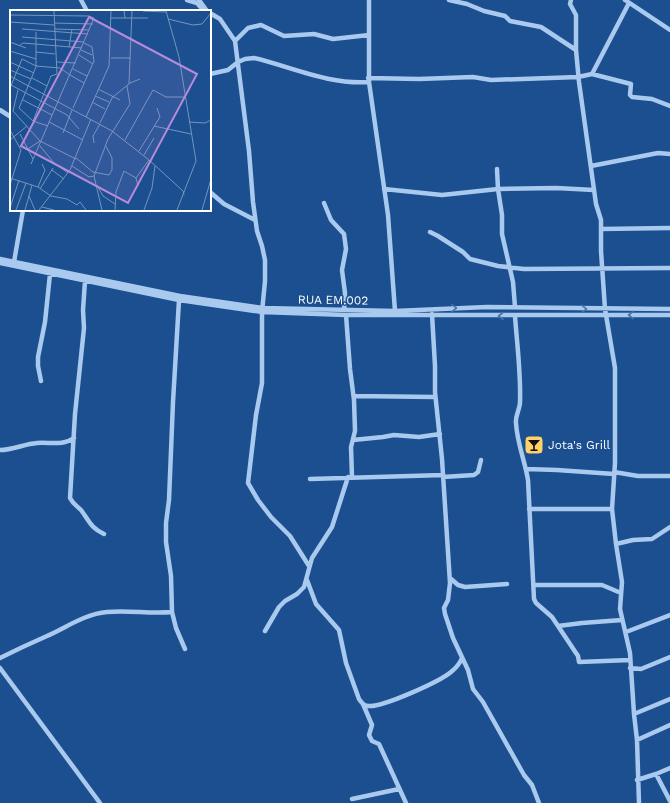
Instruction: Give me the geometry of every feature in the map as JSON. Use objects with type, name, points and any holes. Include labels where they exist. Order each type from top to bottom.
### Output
[{"type":"street","points":[[81,0],[86,10]]},
{"type":"street","points":[[187,0],[197,3],[203,10]]},
{"type":"street","points":[[199,0],[206,10]]},
{"type":"street","points":[[369,0],[368,80],[384,189],[391,250],[395,311]]},
{"type":"street","points":[[449,0],[505,16],[510,21],[541,28],[576,50]]},
{"type":"street","points":[[571,0],[570,4],[576,15],[578,77],[596,204],[601,220],[602,269],[605,309],[616,368],[612,509],[622,582],[620,609],[626,632],[630,660],[637,740],[638,803]]},
{"type":"street","points":[[592,74],[627,2],[670,30]]},
{"type":"street","points":[[211,14],[220,19],[235,41],[249,151],[255,220],[265,260],[262,383],[255,422],[248,482],[262,506],[277,524],[290,536],[309,566]]},
{"type":"street","points":[[235,41],[248,28],[261,25],[284,36],[314,34],[334,39],[369,35]]},
{"type":"street","points":[[211,74],[228,70],[238,62],[245,59],[254,58],[326,79],[354,83],[368,80],[473,77],[491,80],[578,77],[592,74],[631,84],[630,95],[632,97],[652,99],[670,106]]},
{"type":"street","points":[[0,110],[10,116]]},
{"type":"street","points":[[591,166],[658,153],[670,154]]},
{"type":"street","points":[[497,169],[502,215],[502,234],[513,282],[515,307]]},
{"type":"street","points":[[384,189],[442,195],[498,188],[556,188],[594,190]]},
{"type":"street","points":[[211,193],[224,204],[255,220]]},
{"type":"street","points":[[324,204],[331,220],[344,234],[346,249],[342,270],[344,310]]},
{"type":"street","points":[[14,262],[23,211]]},
{"type":"street","points":[[601,230],[670,228]]},
{"type":"street","points":[[430,232],[463,252],[470,259],[509,267],[524,269],[670,268]]},
{"type":"street","name":"RUA EM.002","points":[[0,259],[180,296],[263,310],[395,311],[487,307],[670,310]]},
{"type":"street","name":"RUA EM.002","points":[[0,263],[179,300],[263,310],[346,315],[670,316]]},
{"type":"street","points":[[41,381],[38,357],[45,322],[50,274]]},
{"type":"street","points":[[85,281],[83,310],[84,328],[75,414],[70,498],[95,529],[104,534]]},
{"type":"street","points":[[179,300],[166,542],[171,576],[172,612],[176,628],[185,648]]},
{"type":"street","points":[[431,309],[436,366],[435,397],[440,434],[450,591],[444,608],[445,614],[453,638],[468,670],[474,689],[483,702],[524,775],[532,785],[539,803]]},
{"type":"street","points":[[265,631],[279,607],[304,587],[312,558],[332,527],[350,477],[351,447],[355,431],[354,396],[350,369],[346,315]]},
{"type":"street","points":[[516,316],[520,404],[516,421],[522,458],[526,469],[534,596],[536,603],[552,617],[578,656],[579,662],[614,662],[630,660]]},
{"type":"street","points":[[354,396],[435,397]]},
{"type":"street","points":[[353,440],[383,437],[394,434],[418,437],[440,434]]},
{"type":"street","points":[[0,450],[8,450],[26,444],[68,442],[74,438]]},
{"type":"street","points":[[310,479],[474,475],[478,472],[481,460]]},
{"type":"street","points":[[526,469],[614,473],[638,476],[670,476]]},
{"type":"street","points":[[529,509],[612,509]]},
{"type":"street","points":[[616,544],[652,538],[670,526]]},
{"type":"street","points":[[449,578],[458,585],[465,587],[507,584]]},
{"type":"street","points":[[307,580],[316,604],[339,630],[346,663],[359,699],[363,704],[372,725],[369,735],[372,741],[379,744],[406,803]]},
{"type":"street","points":[[534,585],[602,584],[621,594]]},
{"type":"street","points":[[0,658],[91,615],[106,612],[172,612]]},
{"type":"street","points":[[626,632],[670,615]]},
{"type":"street","points":[[558,626],[622,620]]},
{"type":"street","points":[[630,668],[641,669],[670,656]]},
{"type":"street","points":[[363,704],[373,706],[424,688],[452,672],[460,663],[462,658]]},
{"type":"street","points":[[0,668],[100,803]]},
{"type":"street","points":[[634,714],[670,699]]},
{"type":"street","points":[[637,740],[670,725]]},
{"type":"street","points":[[637,780],[670,768]]},
{"type":"street","points":[[656,774],[670,801]]},
{"type":"street","points":[[352,799],[399,789]]},
{"type":"place","name":"Jota's Grill","points":[[534,445]]}]
